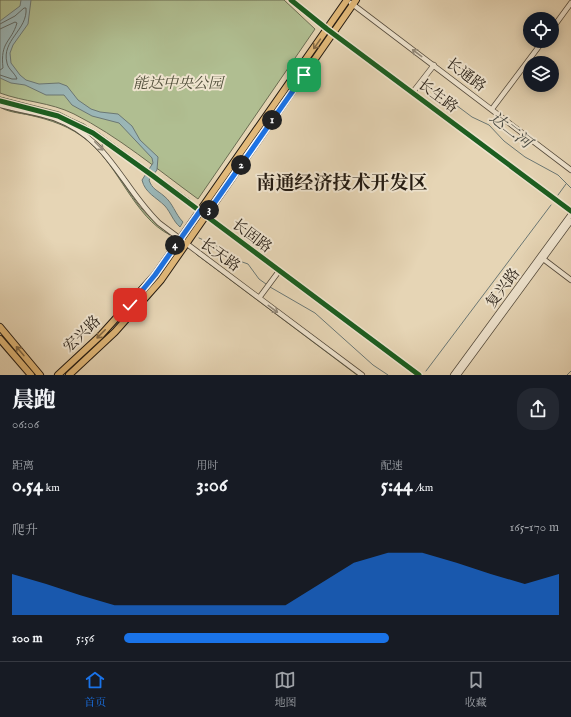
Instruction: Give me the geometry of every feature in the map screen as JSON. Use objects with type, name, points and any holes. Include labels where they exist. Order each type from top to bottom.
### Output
[{"type":"main road","name":"宏兴路","points":[[69,375],[115,332],[161,280],[186,244],[203,213],[347,0]]},
{"type":"main road","name":"宏兴路","points":[[58,375],[100,336],[130,305],[155,275],[179,239],[203,213],[355,2]]},
{"type":"main road","points":[[0,327],[40,375]]},
{"type":"main road","points":[[0,339],[31,375]]},
{"type":"street","name":"长生路","points":[[291,0],[327,29],[571,211]]},
{"type":"street","name":"长通路","points":[[347,0],[355,2],[434,65],[571,170]]},
{"type":"street","points":[[559,20],[571,4]]},
{"type":"street","points":[[492,109],[538,48]]},
{"type":"street","points":[[413,92],[434,65]]},
{"type":"street","name":"长固路","points":[[0,101],[42,111],[66,119],[93,132],[146,170],[419,375]]},
{"type":"street","name":"长天路","points":[[0,105],[41,114],[75,128],[91,139],[106,154],[147,210],[179,239],[362,375]]},
{"type":"street","name":"复兴路","points":[[458,375],[542,258],[571,214]]},
{"type":"street","name":"复兴路","points":[[453,375],[571,221]]},
{"type":"street","points":[[542,258],[571,280]]},
{"type":"street","points":[[259,298],[279,271]]},
{"type":"green space","name":"能达中央公园","points":[[0,0],[284,0],[315,29],[198,199],[106,132],[74,114],[46,104],[0,93]]},
{"type":"green space","points":[[0,97],[59,112],[73,119],[59,113]]},
{"type":"green space","points":[[0,107],[52,120],[60,123],[68,127],[79,134],[86,139],[74,131],[53,121],[10,111]]},
{"type":"green space","points":[[88,127],[98,132],[191,200]]},
{"type":"green space","points":[[100,153],[107,160],[137,203],[152,220],[170,235],[157,227],[146,216]]},
{"type":"green space","points":[[196,254],[359,375],[357,375]]},
{"type":"water","points":[[21,0],[31,0],[28,24],[13,45],[10,53],[11,63],[26,80],[39,84],[59,83],[67,86],[78,100],[91,109],[100,112],[118,114],[132,126],[140,140],[158,157],[157,170],[149,180],[153,187],[170,202],[183,222],[180,227],[165,206],[148,192],[143,184],[142,180],[153,163],[152,158],[119,123],[92,116],[72,105],[64,95],[46,95],[25,85],[11,83],[0,78],[0,21],[20,6]]},
{"type":"waterway","name":"达二河","points":[[436,90],[472,117],[489,125],[504,141],[525,157],[558,175],[571,188]]},
{"type":"waterway","points":[[558,195],[566,184]]},
{"type":"waterway","points":[[426,371],[551,205]]},
{"type":"waterway","points":[[199,238],[217,246],[231,258],[248,264],[259,279],[266,284]]},
{"type":"waterway","points":[[270,287],[315,313],[373,365],[388,375]]},
{"type":"waterway","points":[[567,375],[571,371]]},
{"type":"cycle path","points":[[291,0],[327,29],[571,211]]},
{"type":"cycle path","points":[[0,101],[58,116],[93,133],[153,176],[419,375]]},
{"type":"district","name":"南通经济技术开发区","points":[[342,184]]},
{"type":"route","points":[[130,305],[155,275],[200,211],[206,215],[304,75]]}]
